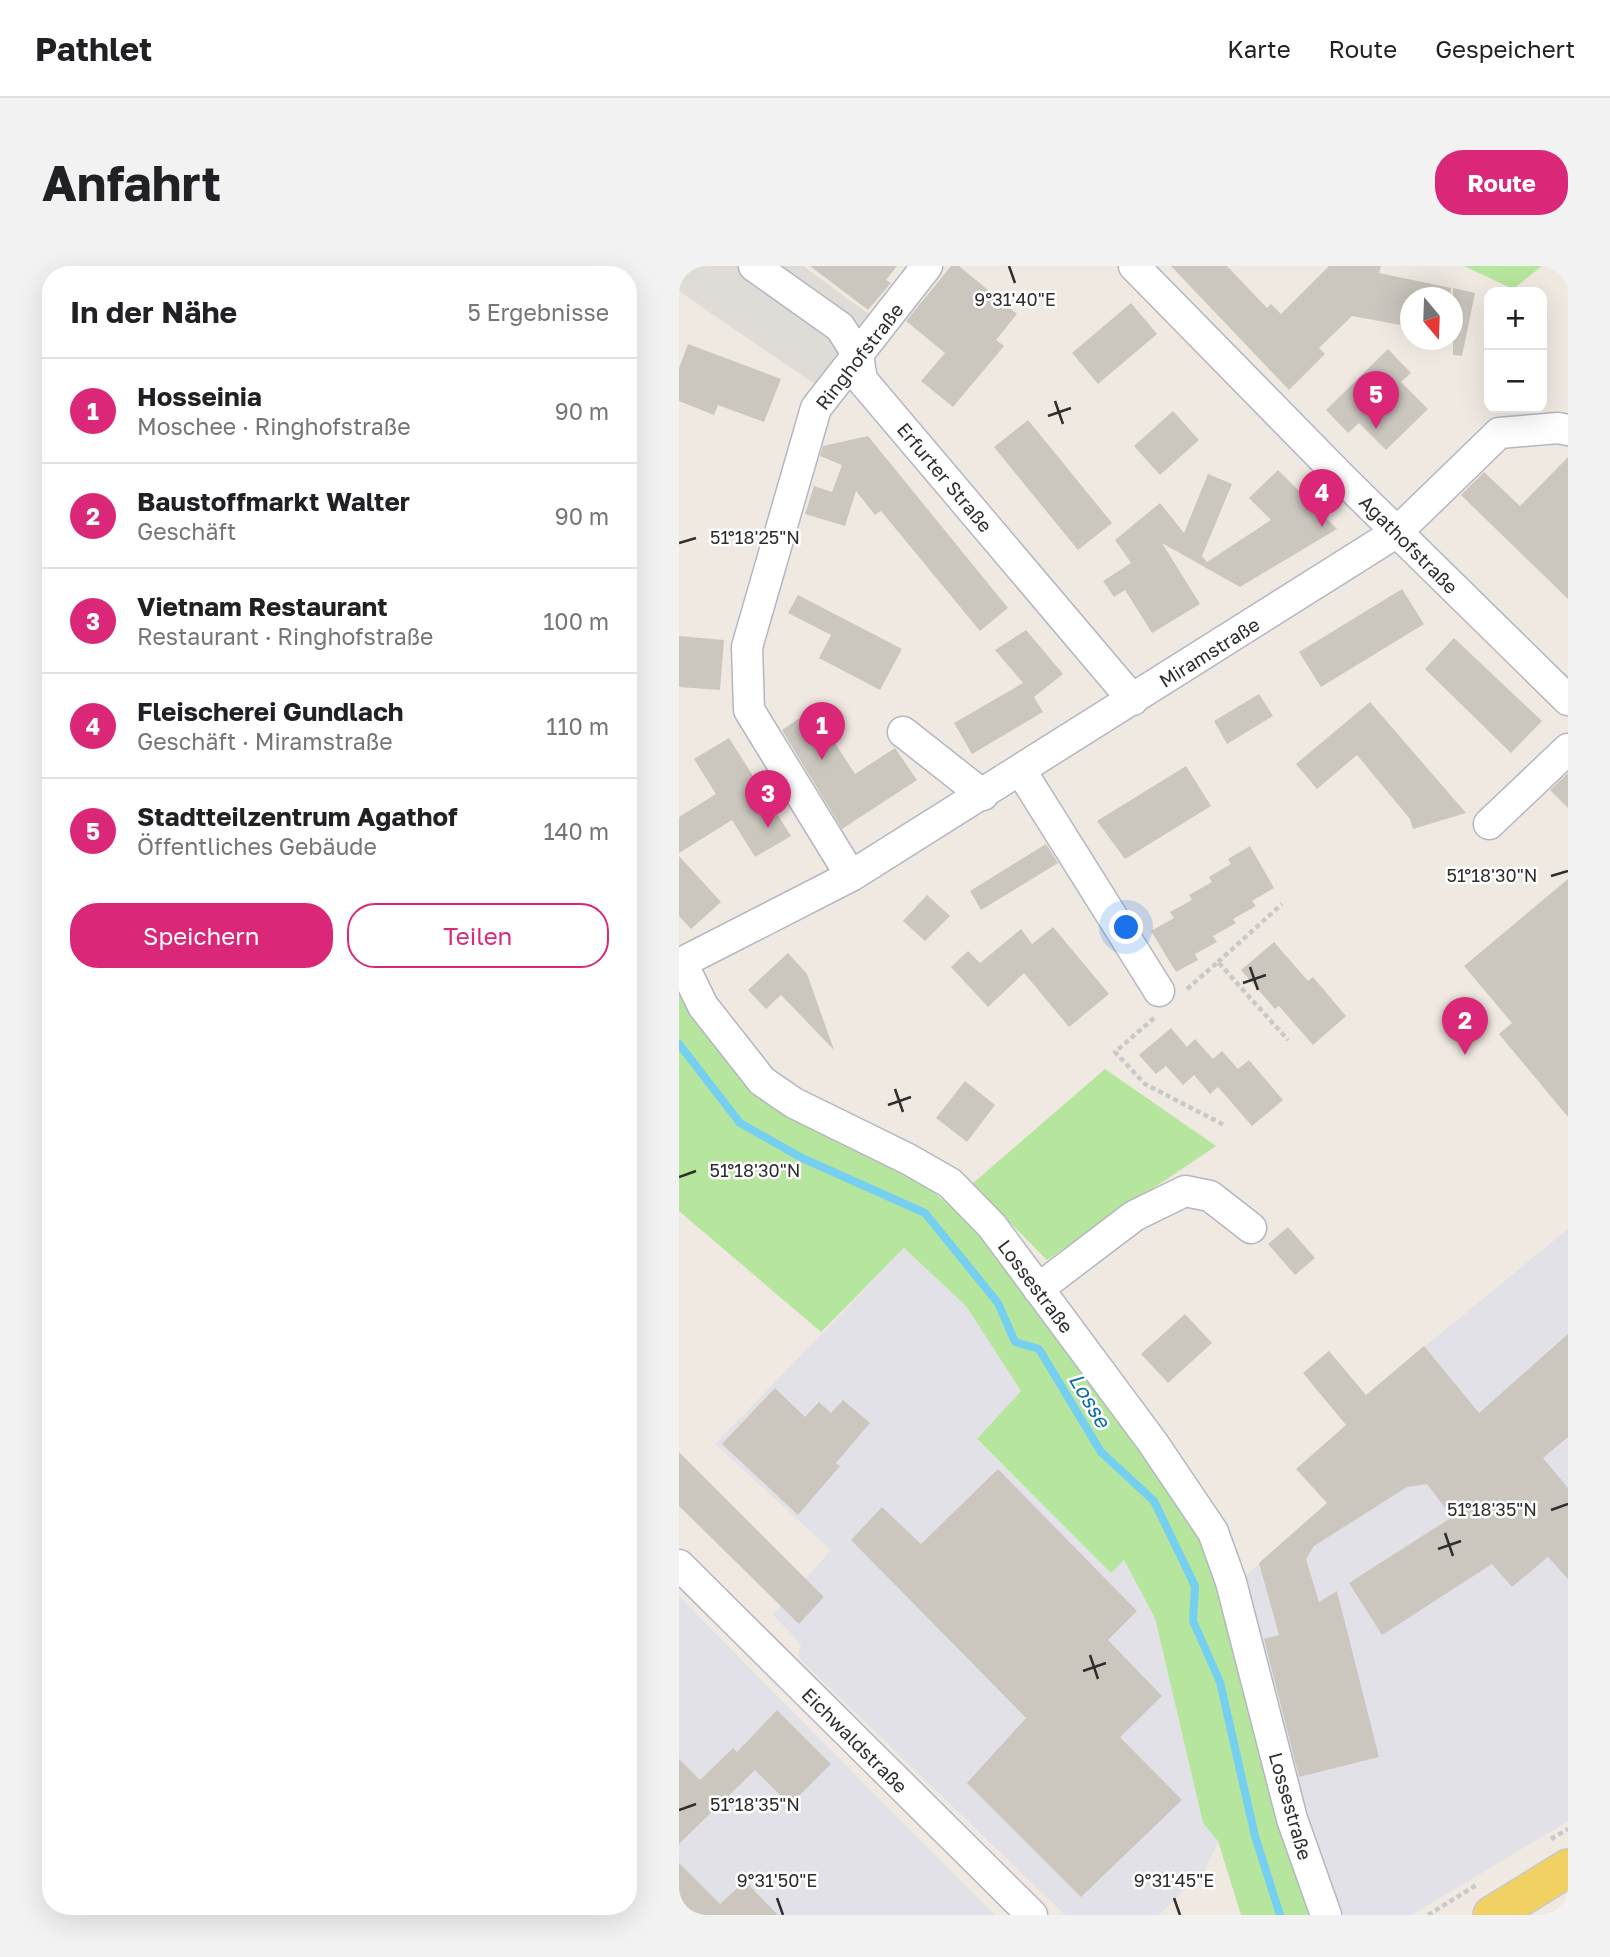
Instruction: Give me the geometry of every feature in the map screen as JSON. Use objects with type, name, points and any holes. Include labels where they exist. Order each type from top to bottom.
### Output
[{"type":"main road","points":[[1492,1915],[1568,1868]]},
{"type":"street","name":"Erfurter Straße","points":[[754,266],[840,327],[856,350],[862,380],[1133,700]]},
{"type":"street","name":"Ringhofstraße","points":[[851,876],[749,710],[747,647],[816,408],[856,350],[927,266]]},
{"type":"street","name":"Agathofstraße","points":[[1134,266],[1397,532],[1568,699]]},
{"type":"street","name":"Miramstraße","points":[[681,964],[851,876],[1397,532],[1499,433],[1558,428],[1568,430]]},
{"type":"street","points":[[902,732],[983,795]]},
{"type":"street","points":[[1489,824],[1568,749]]},
{"type":"street","points":[[1021,771],[1167,999]]},
{"type":"street","name":"Lossestraße","points":[[681,964],[703,1006],[762,1081],[794,1103],[908,1159],[950,1183],[992,1226],[1153,1443],[1213,1532],[1231,1582],[1292,1819],[1326,1915]]},
{"type":"street","points":[[1038,1289],[1135,1216],[1185,1191],[1210,1196],[1251,1228]]},
{"type":"street","name":"Eichwaldstraße","points":[[679,1565],[1032,1915]]},
{"type":"path","points":[[1224,1125],[1146,1084],[1115,1052],[1167,999],[1218,962],[1282,904]]},
{"type":"path","points":[[1218,962],[1289,1040]]},
{"type":"shaded area","points":[[679,266],[803,266],[874,318],[820,388],[679,291]]},
{"type":"shaded area","points":[[1568,1229],[1568,1821],[1412,1915],[1336,1915],[1299,1808],[1242,1579],[1391,1447],[1412,1424],[1379,1384]]},
{"type":"shaded area","points":[[905,1248],[966,1306],[1021,1391],[977,1440],[1111,1573],[1123,1559],[1155,1618],[1203,1823],[1218,1841],[1205,1870],[1159,1915],[1065,1915],[798,1657],[801,1644],[773,1615],[831,1550],[715,1444]]},
{"type":"shaded area","points":[[679,1596],[766,1685],[995,1915],[679,1915]]},
{"type":"green space","points":[[1464,266],[1542,266],[1516,287],[1509,287]]},
{"type":"green space","points":[[679,986],[757,1089],[903,1167],[985,1235],[1205,1538],[1319,1915],[1241,1915],[1218,1841],[1203,1823],[1155,1618],[1124,1560],[1111,1573],[977,1439],[1021,1391],[966,1306],[904,1248],[821,1332],[679,1211]]},
{"type":"green space","points":[[1105,1069],[1216,1146],[1047,1260],[972,1184]]},
{"type":"building","points":[[810,266],[897,266],[886,280],[891,283],[868,310]]},
{"type":"building","points":[[951,266],[959,266],[1017,314],[996,340],[1004,346],[953,407],[921,381],[945,353],[906,321]]},
{"type":"building","points":[[1171,266],[1227,266],[1267,308],[1271,304],[1281,314],[1329,266],[1381,266],[1379,273],[1446,287],[1400,287],[1400,325],[1352,316],[1319,348],[1325,354],[1289,390]]},
{"type":"building","points":[[1463,290],[1475,293],[1462,356],[1453,355],[1453,350],[1463,350]]},
{"type":"building","points":[[1131,303],[1157,334],[1098,384],[1072,353]]},
{"type":"building","points":[[688,344],[781,379],[764,422],[718,405],[714,415],[679,401],[679,368]]},
{"type":"building","points":[[1388,349],[1411,373],[1401,382],[1428,409],[1386,450],[1359,423],[1348,433],[1326,410]]},
{"type":"building","points":[[1173,411],[1199,440],[1160,475],[1134,446]]},
{"type":"building","points":[[1028,420],[1112,523],[1078,550],[994,447]]},
{"type":"building","points":[[868,436],[1008,608],[980,631],[881,511],[875,515],[856,491],[845,526],[805,514],[814,486],[832,492],[842,465],[820,456],[823,446]]},
{"type":"building","points":[[1568,457],[1568,599],[1461,495],[1484,472],[1520,506]]},
{"type":"building","points":[[1278,470],[1337,529],[1240,587],[1162,543],[1200,604],[1152,633],[1125,590],[1114,597],[1103,581],[1131,563],[1115,540],[1160,503],[1184,533],[1208,474],[1232,484],[1202,556],[1207,562],[1271,520],[1249,498]]},
{"type":"building","points":[[1402,589],[1424,624],[1321,687],[1299,652]]},
{"type":"building","points":[[798,595],[902,649],[880,690],[819,658],[831,635],[788,613]]},
{"type":"building","points":[[1026,630],[1063,674],[1034,697],[1043,712],[972,754],[954,723],[1023,683],[995,650]]},
{"type":"building","points":[[679,636],[724,640],[720,690],[679,687]]},
{"type":"building","points":[[1454,638],[1542,721],[1511,753],[1425,669]]},
{"type":"building","points":[[1259,694],[1273,716],[1227,744],[1214,721]]},
{"type":"building","points":[[1370,702],[1466,813],[1413,829],[1410,819],[1357,755],[1317,789],[1296,764]]},
{"type":"building","points":[[813,709],[855,774],[895,748],[917,780],[842,829],[782,730]]},
{"type":"building","points":[[729,738],[791,836],[755,857],[732,820],[679,853],[679,817],[716,794],[694,759]]},
{"type":"building","points":[[1186,766],[1211,806],[1125,859],[1097,821]]},
{"type":"building","points":[[1568,773],[1568,808],[1550,790]]},
{"type":"building","points":[[1046,844],[1058,863],[981,910],[970,891]]},
{"type":"building","points":[[1250,846],[1274,888],[1252,901],[1256,906],[1233,919],[1236,923],[1213,936],[1217,942],[1195,954],[1198,960],[1176,972],[1151,931],[1174,918],[1170,912],[1192,900],[1189,895],[1212,882],[1209,877],[1231,864],[1228,859]]},
{"type":"building","points":[[679,856],[721,902],[691,929],[679,916]]},
{"type":"building","points":[[1568,879],[1568,1117],[1499,1034],[1512,1023],[1464,966]]},
{"type":"building","points":[[927,895],[950,916],[925,941],[903,921]]},
{"type":"building","points":[[1053,927],[1109,994],[1069,1027],[1024,973],[988,1007],[951,967],[968,951],[980,963],[1021,929],[1032,944]]},
{"type":"building","points":[[1274,942],[1308,981],[1313,977],[1346,1016],[1313,1045],[1279,1006],[1275,1009],[1241,970]]},
{"type":"building","points":[[788,953],[807,974],[834,1050],[781,995],[766,1009],[748,990]]},
{"type":"building","points":[[1171,1028],[1187,1047],[1195,1039],[1213,1059],[1222,1051],[1238,1069],[1249,1060],[1283,1100],[1252,1126],[1218,1087],[1210,1094],[1194,1075],[1183,1085],[1166,1066],[1156,1074],[1139,1055]]},
{"type":"building","points":[[965,1081],[995,1105],[967,1142],[936,1118]]},
{"type":"building","points":[[1288,1227],[1315,1258],[1295,1275],[1268,1244]]},
{"type":"building","points":[[1185,1314],[1212,1343],[1168,1383],[1141,1354]]},
{"type":"building","points":[[1568,1334],[1568,1437],[1543,1458],[1568,1488],[1568,1579],[1548,1557],[1512,1587],[1492,1564],[1382,1635],[1349,1583],[1452,1517],[1427,1484],[1407,1487],[1314,1546],[1306,1559],[1319,1602],[1337,1591],[1379,1757],[1299,1777],[1264,1639],[1279,1635],[1259,1563],[1327,1503],[1296,1469],[1346,1425],[1303,1373],[1329,1351],[1366,1395],[1424,1346],[1479,1413]]},
{"type":"building","points":[[775,1388],[805,1417],[819,1402],[831,1413],[843,1400],[870,1423],[836,1463],[840,1466],[798,1515],[722,1444]]},
{"type":"building","points":[[679,1452],[824,1597],[799,1624],[679,1506]]},
{"type":"building","points":[[998,1469],[1137,1611],[1108,1640],[1162,1696],[1120,1737],[1182,1800],[1081,1897],[967,1783],[1026,1718],[851,1540],[882,1507],[921,1544]]},
{"type":"building","points":[[777,1710],[831,1764],[790,1805],[755,1770],[679,1844],[679,1759],[700,1780],[733,1748],[737,1752]]},
{"type":"building","points":[[679,1863],[720,1904],[745,1881],[778,1915],[679,1915]]},
{"type":"waterway","name":"Losse","points":[[679,1044],[740,1123],[802,1158],[925,1213],[998,1303],[1015,1342],[1039,1349],[1101,1452],[1154,1501],[1195,1586],[1193,1621],[1220,1682],[1255,1836],[1280,1915]]},
{"type":"place","name":"Stadtteilzentrum Agathof","points":[[1376,429]]},
{"type":"place","name":"Fleischerei Gundlach","points":[[1322,527]]},
{"type":"place","name":"Hosseinia","points":[[822,760]]},
{"type":"place","name":"Vietnam Restaurant","points":[[768,828]]},
{"type":"place","name":"Baustoffmarkt Walter","points":[[1465,1055]]}]
